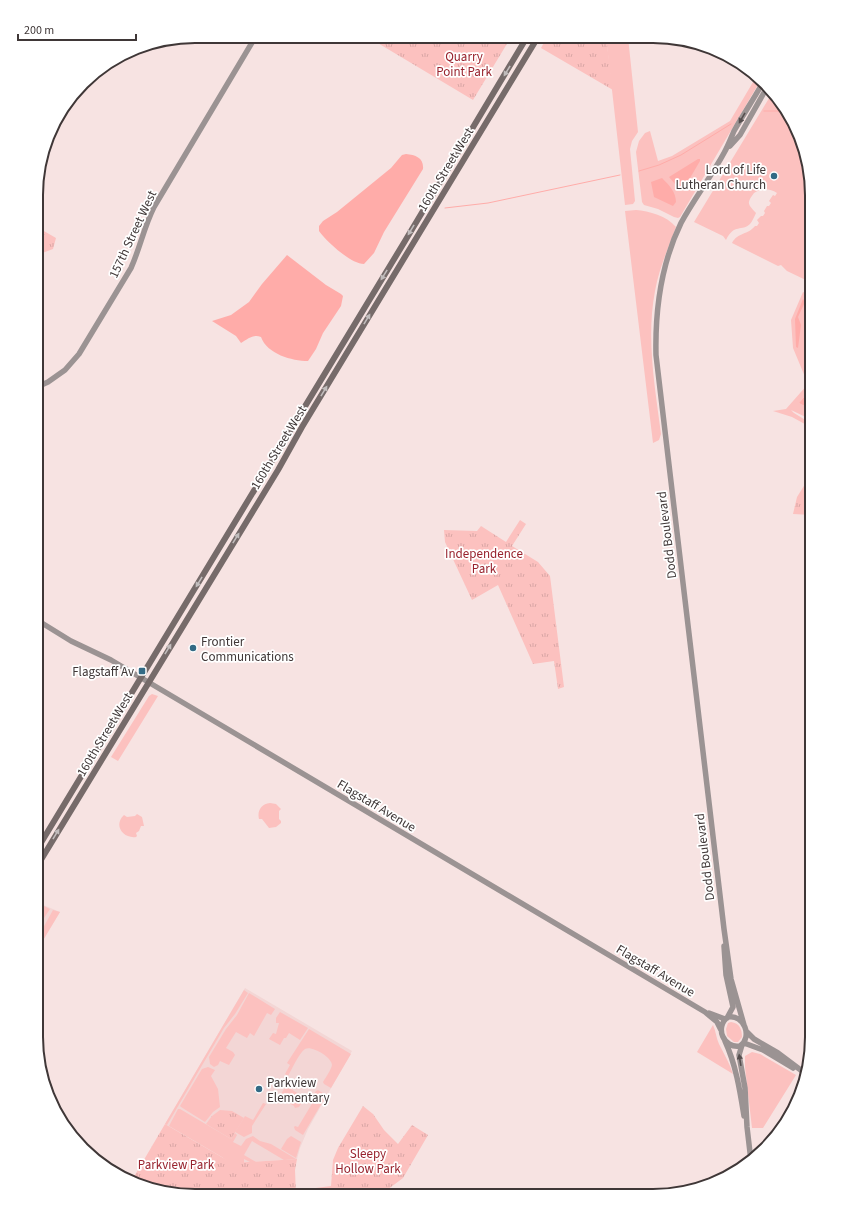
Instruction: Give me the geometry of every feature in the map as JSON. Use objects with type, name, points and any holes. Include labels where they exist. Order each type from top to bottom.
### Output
[{"type":"main road","name":"160th Street West","points":[[43,839],[417,221],[522,43]]},
{"type":"main road","name":"160th Street West","points":[[43,856],[278,470],[310,413],[534,43]]},
{"type":"street","name":"157th Street West","points":[[43,384],[64,370],[85,346],[131,268],[139,249],[148,219],[157,202],[252,43]]},
{"type":"street","name":"Dodd Boulevard","points":[[744,1025],[731,979],[724,929],[656,356],[656,315],[661,284],[681,223],[725,152],[735,131],[760,88]]},
{"type":"street","name":"Dodd Boulevard","points":[[725,152],[740,135],[764,92]]},
{"type":"street","name":"Flagstaff Avenue","points":[[43,624],[71,641],[104,656],[705,1012],[717,1022],[721,1030]]},
{"type":"street","name":"Dodd Boulevard","points":[[724,929],[725,966],[733,1007],[726,1019]]},
{"type":"street","name":"Flagstaff Avenue","points":[[705,1012],[726,1019]]},
{"type":"street","points":[[747,1126],[732,1056],[722,1037],[722,1024],[726,1019],[731,1017],[736,1018],[744,1025],[746,1031],[746,1037],[739,1054],[745,1088],[750,1154]]},
{"type":"street","points":[[746,1031],[754,1039],[784,1056],[801,1070]]},
{"type":"street","points":[[725,1041],[737,1047],[743,1044],[763,1050],[801,1071]]},
{"type":"shaded area","points":[[406,154],[419,158],[422,162],[423,169],[384,232],[374,253],[364,264],[359,263],[340,252],[328,241],[319,231],[319,226],[323,221],[337,212],[391,168],[402,155]]},
{"type":"shaded area","points":[[700,159],[700,161],[681,191],[669,177]]},
{"type":"shaded area","points":[[662,178],[670,186],[675,195],[676,202],[673,206],[654,197],[651,182]]},
{"type":"shaded area","points":[[287,255],[343,296],[341,306],[323,333],[316,349],[308,361],[295,360],[274,352],[264,343],[261,337],[258,336],[241,343],[236,336],[212,321],[231,315],[249,302],[262,284]]},
{"type":"shaded area","points":[[803,299],[805,302],[798,317],[801,325],[798,348],[796,347],[795,319]]},
{"type":"shaded area","points":[[805,396],[805,406],[799,403]]},
{"type":"shaded area","points":[[43,905],[60,912],[43,940]]},
{"type":"shaded area","name":"Parkview Elementary","points":[[245,988],[352,1051],[308,1129],[297,1159],[232,1163],[165,1124]]},
{"type":"green space","name":"Quarry Point Park","points":[[378,43],[507,43],[473,100]]},
{"type":"green space","points":[[544,43],[607,43],[613,90],[541,48]]},
{"type":"green space","points":[[607,43],[629,43],[638,132],[632,141],[630,149],[635,201],[633,204],[625,205]]},
{"type":"green space","points":[[753,81],[758,86],[680,217],[674,217],[658,209],[644,205],[642,202],[636,152],[639,141],[645,133],[650,131],[658,161],[672,156],[730,121]]},
{"type":"green space","points":[[769,98],[785,119],[797,146],[804,176],[805,280],[787,271],[781,265],[778,266],[732,243],[734,239],[757,226],[759,223],[757,220],[763,216],[767,206],[771,203],[769,201],[773,195],[775,196],[777,193],[774,191],[766,189],[754,193],[749,202],[750,206],[756,213],[752,222],[747,226],[732,231],[726,240],[723,236],[694,222]]},
{"type":"green space","points":[[636,210],[658,215],[668,220],[676,227],[659,275],[652,309],[652,363],[661,434],[659,440],[653,443],[625,211]]},
{"type":"green space","points":[[43,230],[56,238],[53,249],[43,253]]},
{"type":"green space","points":[[803,292],[805,293],[805,377],[793,348],[791,320]]},
{"type":"green space","points":[[805,387],[805,396],[799,403],[805,406],[805,417],[791,410],[805,420],[805,424],[792,417],[773,411],[786,409]]},
{"type":"green space","points":[[805,484],[805,515],[793,514],[797,497]]},
{"type":"green space","name":"Independence Park","points":[[520,520],[526,524],[512,546],[538,562],[550,576],[564,687],[558,689],[554,661],[533,664],[498,585],[472,600],[445,542],[444,530],[477,531],[481,526],[506,542]]},
{"type":"green space","points":[[152,694],[158,696],[118,761],[111,757],[149,696]]},
{"type":"green space","points":[[270,803],[276,804],[281,809],[279,811],[279,819],[281,823],[276,827],[269,828],[262,819],[259,819],[259,813],[262,806]]},
{"type":"green space","points":[[137,814],[142,817],[144,826],[141,826],[139,831],[136,833],[136,837],[127,836],[121,830],[119,823],[124,815],[127,817],[135,816]]},
{"type":"green space","points":[[43,906],[50,909],[43,920]]},
{"type":"green space","points":[[53,910],[60,912],[43,940],[43,928]]},
{"type":"green space","points":[[244,990],[248,993],[224,1028],[167,1125],[165,1124]]},
{"type":"green space","points":[[249,993],[275,1009],[271,1015],[267,1013],[254,1036],[250,1033],[247,1038],[236,1032],[226,1048],[235,1055],[229,1065],[220,1061],[218,1065],[214,1067],[210,1064],[209,1057],[226,1029],[237,1015]]},
{"type":"green space","points":[[280,1012],[308,1028],[300,1040],[289,1033],[280,1045],[269,1039],[273,1033],[276,1034],[279,1023],[276,1023],[276,1018]]},
{"type":"green space","points":[[731,1022],[737,1024],[741,1029],[742,1037],[738,1042],[734,1042],[727,1036],[726,1029],[728,1023]]},
{"type":"green space","points":[[713,1025],[718,1042],[733,1074],[697,1052]]},
{"type":"green space","points":[[309,1029],[351,1054],[331,1088],[323,1082],[332,1065],[331,1062],[325,1055],[316,1050],[308,1048],[305,1049],[298,1057],[288,1076],[285,1074],[290,1065],[287,1063]]},
{"type":"green space","points":[[752,1052],[760,1054],[796,1075],[763,1128],[752,1128],[745,1056]]},
{"type":"green space","points":[[208,1067],[215,1070],[211,1076],[218,1089],[220,1107],[213,1112],[205,1122],[180,1106],[202,1069]]},
{"type":"green space","points":[[286,1086],[299,1094],[299,1097],[301,1094],[304,1096],[304,1099],[299,1107],[295,1108],[279,1097]]},
{"type":"green space","points":[[318,1090],[326,1096],[303,1135],[295,1130],[294,1127],[298,1127],[316,1097],[313,1095]]},
{"type":"green space","points":[[263,1103],[266,1104],[252,1126],[252,1133],[244,1137],[235,1132],[245,1116],[253,1120]]},
{"type":"green space","name":"Sleepy Hollow Park","points":[[363,1106],[373,1114],[384,1130],[398,1144],[412,1125],[428,1135],[403,1178],[388,1189],[308,1189],[331,1186],[333,1160],[338,1148]]},
{"type":"green space","points":[[178,1109],[231,1139],[235,1133],[237,1135],[233,1142],[241,1146],[246,1139],[253,1136],[260,1141],[271,1144],[296,1159],[284,1160],[252,1141],[244,1155],[256,1162],[250,1162],[244,1159],[244,1165],[240,1172],[222,1157],[169,1126]]},
{"type":"green space","points":[[220,1110],[232,1111],[244,1118],[231,1139],[206,1124],[212,1116]]},
{"type":"green space","name":"Parkview Park","points":[[165,1124],[232,1163],[297,1159],[295,1170],[296,1189],[185,1189],[156,1184],[134,1176]]},
{"type":"green space","points":[[291,1136],[301,1142],[296,1158],[281,1149],[287,1139]]},
{"type":"waterway","points":[[764,111],[779,111]]},
{"type":"waterway","points":[[639,171],[659,165],[681,155],[731,124]]},
{"type":"waterway","points":[[445,208],[488,203],[620,175]]},
{"type":"place","name":"Lord of Life Lutheran Church","points":[[774,176]]},
{"type":"place","name":"Frontier Communications","points":[[193,648]]},
{"type":"place","name":"Flagstaff Av","points":[[142,671]]},
{"type":"place","name":"Parkview Elementary","points":[[259,1089]]}]
